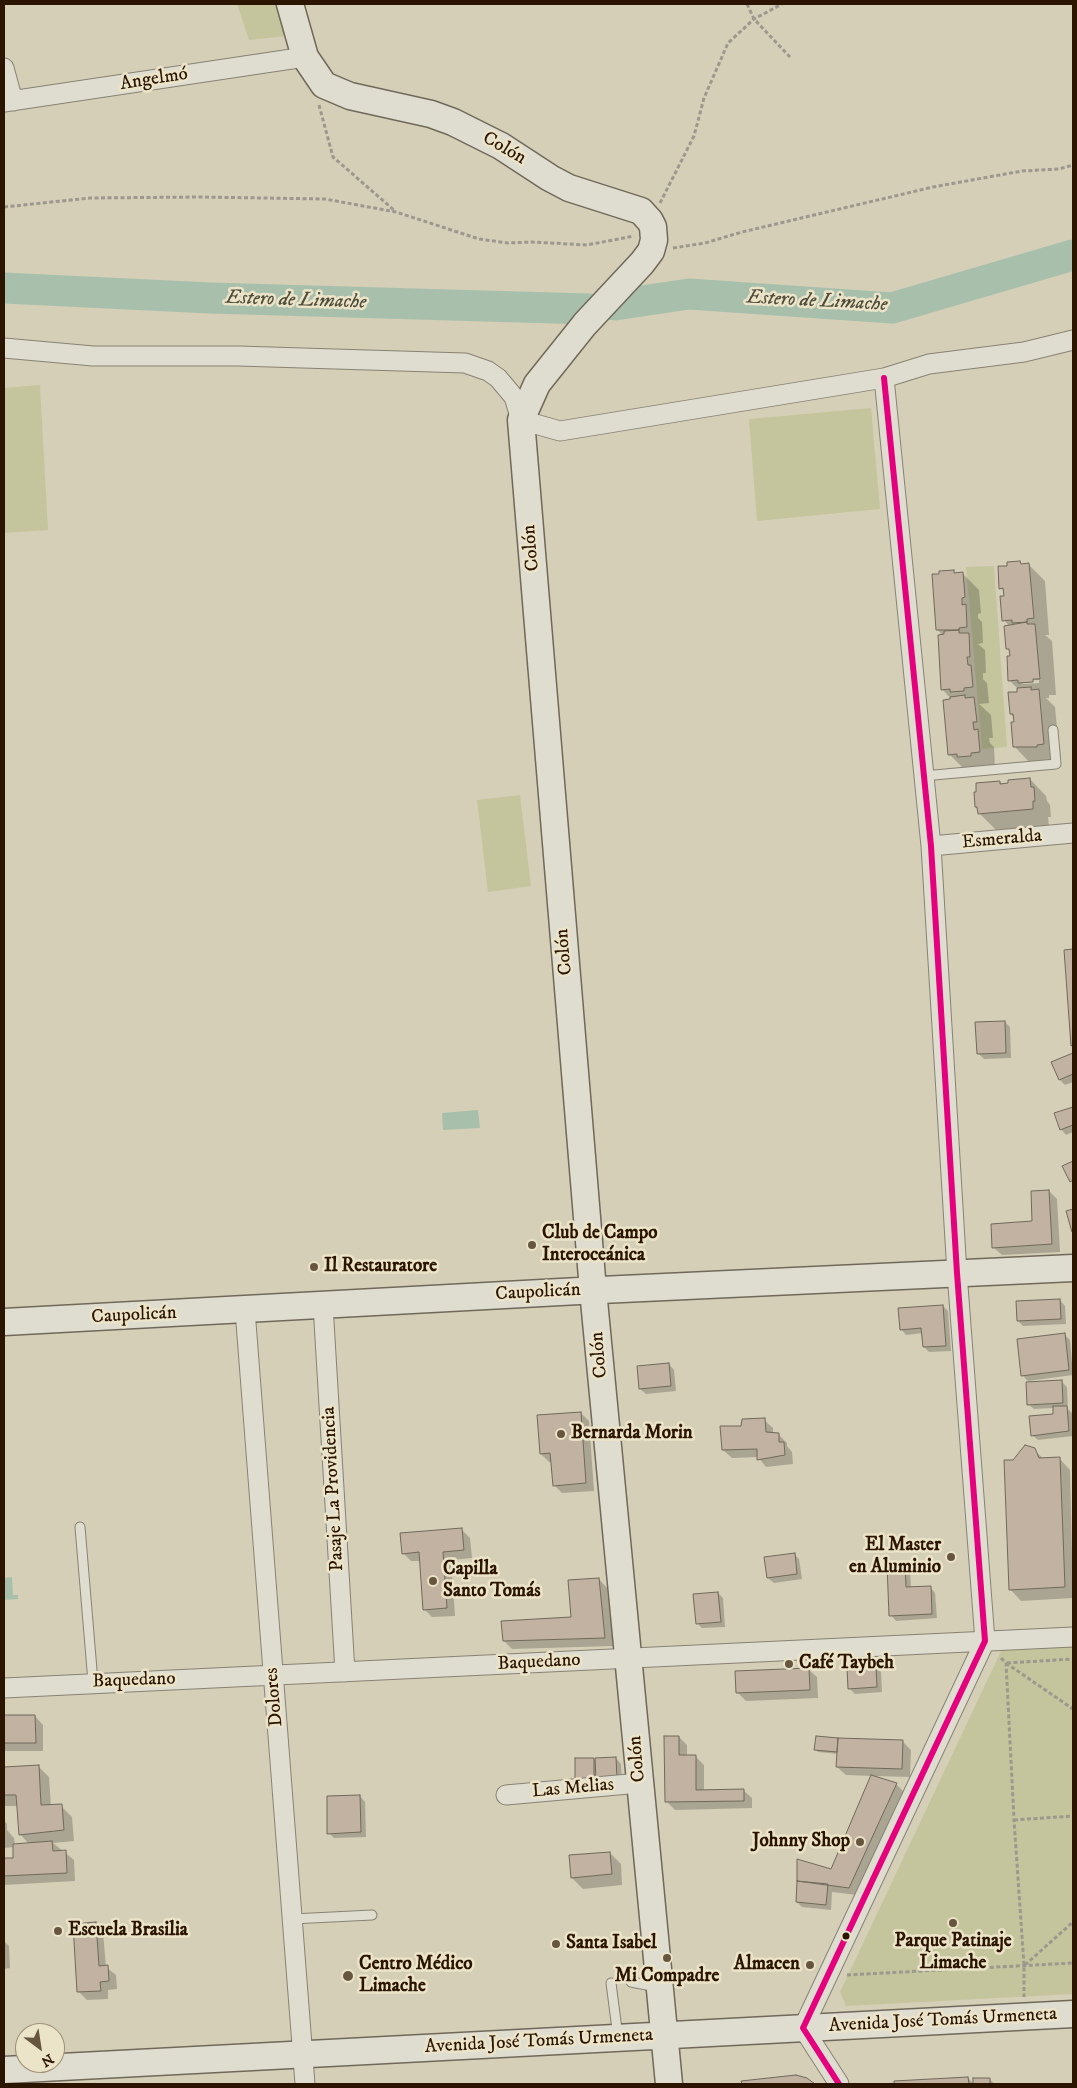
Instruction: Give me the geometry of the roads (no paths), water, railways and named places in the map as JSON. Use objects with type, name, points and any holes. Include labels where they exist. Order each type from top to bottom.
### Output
[{"type":"street","points":[[290,4],[305,57]]},
{"type":"street","name":"Colón","points":[[305,57],[324,84],[350,96],[431,114],[453,122],[501,146],[569,188],[641,211],[652,235],[642,263],[585,324],[537,384],[521,420],[593,1290],[669,2084]]},
{"type":"street","name":"Angelmó","points":[[9,102],[305,57]]},
{"type":"street","points":[[4,68],[9,102]]},
{"type":"street","points":[[4,348],[93,356],[238,356],[465,363],[488,371],[498,378],[514,397],[521,420],[560,431],[884,378],[928,364],[1024,352],[1073,340]]},
{"type":"street","points":[[839,2084],[803,2028],[985,1641],[957,1274],[931,846],[884,378]]},
{"type":"street","name":"Esmeralda","points":[[931,846],[1073,833]]},
{"type":"street","name":"Caupolicán","points":[[4,1322],[593,1290],[1073,1268]]},
{"type":"street","name":"Pasaje La Providencia","points":[[322,1305],[345,1672]]},
{"type":"street","name":"Dolores","points":[[245,1310],[305,2084]]},
{"type":"street","name":"Baquedano","points":[[4,1688],[93,1682],[345,1672],[1073,1637]]},
{"type":"street","name":"Las Melias","points":[[506,1794],[640,1783]]},
{"type":"street","name":"Avenida José Tomás Urmeneta","points":[[4,2070],[1073,2014]]},
{"type":"lane","points":[[923,776],[1056,764],[1053,730]]},
{"type":"lane","points":[[80,1527],[93,1682]]},
{"type":"lane","points":[[292,1919],[372,1915]]},
{"type":"lane","points":[[631,1982],[660,1988]]},
{"type":"lane","points":[[611,1983],[618,2038]]},
{"type":"waterway","name":"Estero de Limache","points":[[615,305],[689,294],[892,308],[1073,255]]},
{"type":"waterway","name":"Estero de Limache","points":[[4,288],[210,298],[588,309]]},
{"type":"place","name":"Club de Campo Interoceánica","points":[[532,1245]]},
{"type":"place","name":"Il Restauratore","points":[[314,1267]]},
{"type":"place","name":"Bernarda Morin","points":[[561,1434]]},
{"type":"place","name":"El Master en Aluminio","points":[[951,1557]]},
{"type":"place","name":"Capilla Santo Tomás","points":[[433,1581]]},
{"type":"place","name":"Café Taybeh","points":[[789,1664]]},
{"type":"place","name":"Johnny Shop","points":[[860,1842]]},
{"type":"place","name":"Parque Patinaje Limache","points":[[953,1923]]},
{"type":"place","name":"Escuela Brasilia","points":[[58,1931]]},
{"type":"place","name":"Santa Isabel","points":[[556,1944]]},
{"type":"place","name":"Mi Compadre","points":[[667,1958]]},
{"type":"place","name":"Almacen","points":[[810,1965]]},
{"type":"place","name":"Centro Médico Limache","points":[[348,1976]]}]
